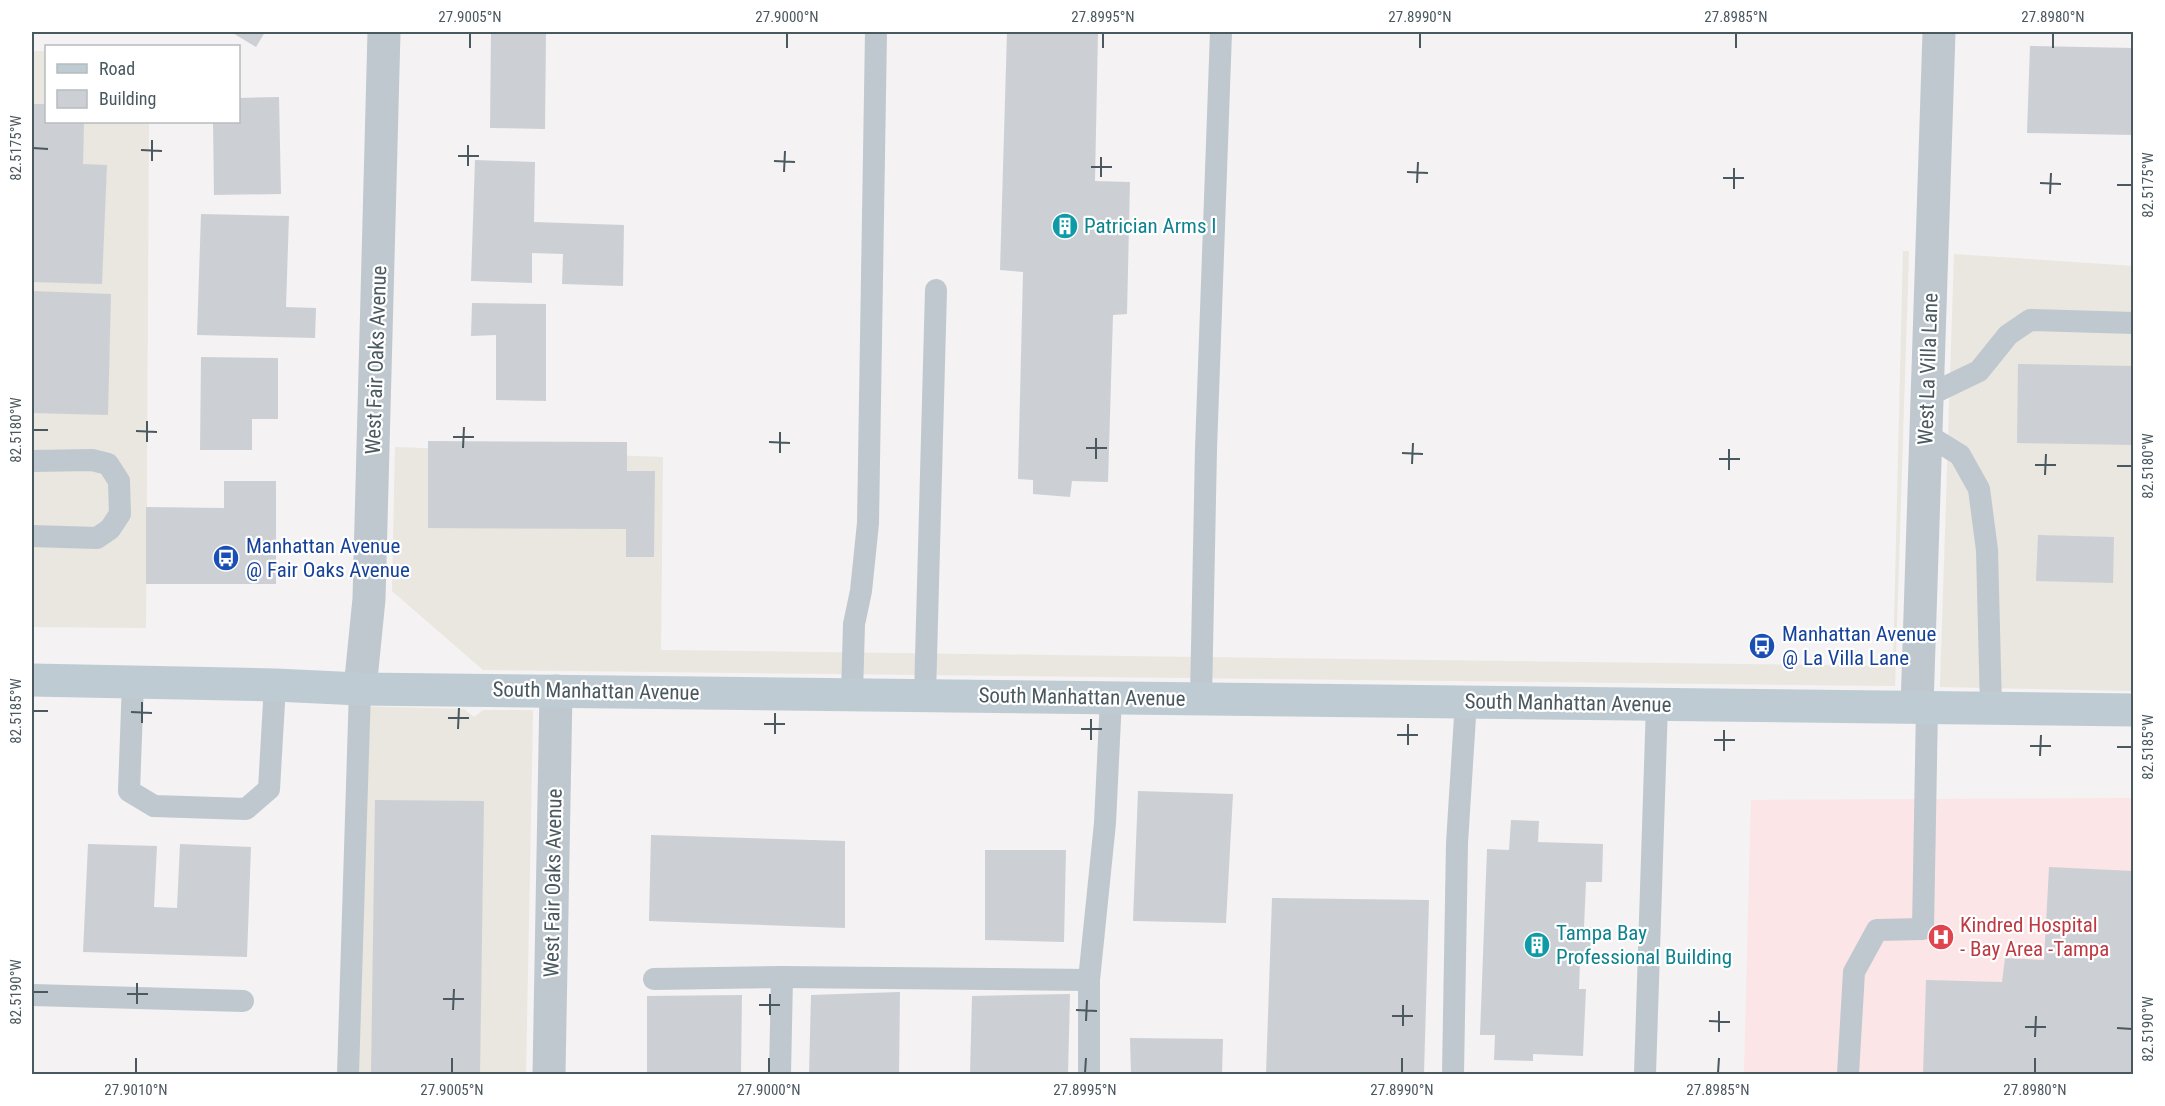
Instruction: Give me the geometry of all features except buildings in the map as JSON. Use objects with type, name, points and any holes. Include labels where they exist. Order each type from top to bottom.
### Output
[{"type":"main road","name":"South Manhattan Avenue","points":[[32,680],[360,689],[2133,710]]},
{"type":"street","name":"West Fair Oaks Avenue","points":[[360,689],[369,599],[384,32]]},
{"type":"street","name":"West La Villa Lane","points":[[1922,707],[1926,435],[1939,32]]},
{"type":"street","name":"West Fair Oaks Avenue","points":[[549,1074],[556,691]]},
{"type":"lane","points":[[852,694],[854,624],[861,591],[868,523],[876,32]]},
{"type":"lane","points":[[1201,698],[1206,449],[1221,32]]},
{"type":"lane","points":[[925,695],[936,290]]},
{"type":"lane","points":[[1927,396],[1979,371],[2008,335],[2030,320],[2133,323]]},
{"type":"lane","points":[[1926,435],[1960,455],[1979,489],[1987,550],[1990,708]]},
{"type":"lane","points":[[32,461],[92,460],[108,464],[119,481],[120,503],[120,514],[110,529],[97,538],[32,536]]},
{"type":"lane","points":[[133,682],[129,791],[154,806],[246,809],[269,789],[275,685]]},
{"type":"lane","points":[[348,1074],[360,689]]},
{"type":"lane","points":[[1089,1074],[1089,980],[1106,823],[1112,698]]},
{"type":"lane","points":[[1453,1074],[1457,843],[1466,701]]},
{"type":"lane","points":[[1645,1074],[1657,704]]},
{"type":"lane","points":[[1848,1074],[1854,972],[1877,930],[1923,929],[1922,707]]},
{"type":"lane","points":[[654,979],[782,977],[1089,980]]},
{"type":"lane","points":[[780,1074],[782,977]]},
{"type":"lane","points":[[32,995],[243,1001]]},
{"type":"shaded area","points":[[32,51],[45,51],[45,123],[149,123],[146,628],[32,627]]},
{"type":"shaded area","points":[[1903,251],[1909,251],[1895,686],[483,670],[392,591],[395,447],[663,457],[661,650],[1893,666]]},
{"type":"shaded area","points":[[1954,254],[2133,266],[2133,691],[1940,687]]},
{"type":"shaded area","points":[[358,706],[464,709],[474,717],[483,710],[533,710],[526,1074],[339,1074]]},
{"type":"shaded area","name":"Kindred Hospital - Bay Area -Tampa","points":[[2133,798],[2133,1074],[1744,1074],[1751,800]]},
{"type":"place","name":"Patrician Arms I","points":[[1065,226]]},
{"type":"place","name":"Manhattan Avenue @ Fair Oaks Avenue","points":[[226,558]]},
{"type":"place","name":"Manhattan Avenue @ La Villa Lane","points":[[1762,646]]},
{"type":"place","name":"Kindred Hospital - Bay Area -Tampa","points":[[1941,937]]},
{"type":"place","name":"Tampa Bay Professional Building","points":[[1537,945]]}]
